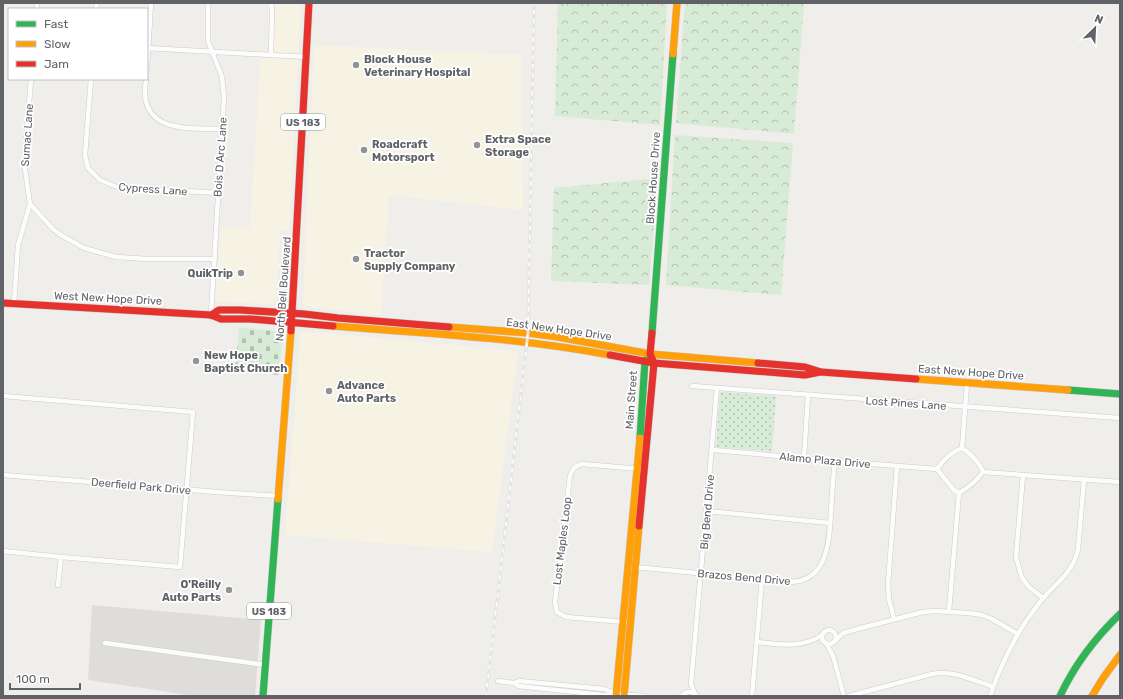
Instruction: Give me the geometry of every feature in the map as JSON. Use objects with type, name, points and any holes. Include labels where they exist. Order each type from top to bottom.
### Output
[{"type":"main road","name":"North Bell Boulevard","points":[[263,696],[292,322],[309,3]]},
{"type":"main road","name":"Block House Drive","points":[[650,354],[677,3]]},
{"type":"main road","name":"West New Hope Drive","points":[[3,303],[211,314],[221,319],[292,322]]},
{"type":"main road","name":"West New Hope Drive","points":[[211,314],[219,310],[292,313]]},
{"type":"main road","name":"East New Hope Drive","points":[[292,313],[528,333],[650,354],[805,367],[820,372],[1120,394]]},
{"type":"main road","name":"East New Hope Drive","points":[[292,322],[527,341],[654,363],[805,375],[820,372]]},
{"type":"main road","name":"Main Street","points":[[642,470],[645,361],[650,354]]},
{"type":"main road","name":"Main Street","points":[[624,695],[633,567],[654,363],[650,354]]},
{"type":"main road","name":"Main Street","points":[[616,695],[622,622],[633,567]]},
{"type":"main road","points":[[1060,696],[1080,659],[1092,642],[1120,614]]},
{"type":"main road","points":[[1092,696],[1100,682],[1120,655]]},
{"type":"street","points":[[152,3],[148,48],[307,57]]},
{"type":"street","name":"Bois D Arc Lane","points":[[208,3],[208,41],[220,69],[224,85],[211,314]]},
{"type":"street","points":[[271,3],[271,55]]},
{"type":"street","name":"Sumac Lane","points":[[30,204],[25,162],[31,80]]},
{"type":"street","name":"Cypress Lane","points":[[91,80],[84,155],[88,168],[100,180],[117,187],[218,193]]},
{"type":"street","points":[[146,80],[145,94],[147,106],[155,117],[164,124],[179,128],[222,129]]},
{"type":"street","points":[[30,204],[53,229],[84,248],[112,256],[132,259],[215,259]]},
{"type":"street","points":[[14,304],[18,245],[30,204]]},
{"type":"street","points":[[962,448],[967,383]]},
{"type":"street","name":"Lost Pines Lane","points":[[692,386],[808,396],[1120,418]]},
{"type":"street","name":"Big Bend Drive","points":[[696,695],[691,684],[713,450],[717,388]]},
{"type":"street","points":[[3,396],[193,412],[180,567],[3,551]]},
{"type":"street","points":[[804,458],[808,396]]},
{"type":"street","points":[[959,492],[954,490],[937,469],[940,464],[956,450],[962,448]]},
{"type":"street","points":[[962,448],[981,466],[983,472]]},
{"type":"street","name":"Alamo Plaza Drive","points":[[713,450],[937,469]]},
{"type":"street","name":"Brazos Bend Drive","points":[[633,567],[792,582],[810,577],[826,556],[835,461]]},
{"type":"street","name":"Lost Maples Loop","points":[[630,623],[566,617],[557,612],[555,602],[570,476],[574,467],[582,464],[642,470]]},
{"type":"street","points":[[894,619],[889,599],[888,584],[897,466]]},
{"type":"street","points":[[983,472],[1120,482]]},
{"type":"street","points":[[959,492],[983,472]]},
{"type":"street","name":"Deerfield Park Drive","points":[[3,475],[278,496]]},
{"type":"street","points":[[1023,475],[1016,557],[1022,578],[1029,587],[1043,598]]},
{"type":"street","points":[[990,696],[1006,656],[1018,634],[1043,598],[1076,560],[1084,480]]},
{"type":"street","points":[[949,612],[959,492]]},
{"type":"street","points":[[707,511],[830,523]]},
{"type":"street","points":[[58,585],[61,557]]},
{"type":"street","points":[[752,696],[762,579]]},
{"type":"street","points":[[757,642],[795,645],[814,641],[830,644],[843,633],[923,612],[949,612],[982,615],[1018,634]]},
{"type":"street","points":[[814,641],[826,630],[833,630],[843,633]]},
{"type":"street","points":[[833,630],[837,636],[834,642],[833,656]]},
{"type":"street","points":[[822,635],[822,639],[833,656],[844,696]]},
{"type":"street","points":[[105,643],[266,664]]},
{"type":"street","points":[[849,696],[925,675],[944,672],[955,674],[993,687]]},
{"type":"street","points":[[498,681],[514,683],[518,686],[595,694],[644,696]]},
{"type":"street","name":"Big Bend Drive","points":[[682,695],[691,684]]},
{"type":"street","points":[[682,695],[691,692],[696,695]]},
{"type":"shaded area","points":[[268,3],[301,3],[289,230],[280,231],[276,304],[215,301],[221,229],[250,228],[260,64],[262,58],[269,58]]},
{"type":"shaded area","points":[[314,45],[522,55],[523,210],[389,195],[381,315],[315,308],[306,306],[303,303]]},
{"type":"shaded area","points":[[301,331],[518,351],[492,552],[285,535]]},
{"type":"shaded area","points":[[92,605],[261,620],[255,696],[195,696],[88,680]]},
{"type":"green space","points":[[558,3],[667,3],[660,125],[555,116]]},
{"type":"green space","points":[[685,3],[804,3],[794,134],[676,123]]},
{"type":"green space","points":[[675,135],[793,143],[781,295],[666,285]]},
{"type":"green space","points":[[658,178],[649,285],[551,281],[554,188]]},
{"type":"green space","points":[[239,327],[283,332],[279,375],[235,372]]},
{"type":"green space","points":[[720,392],[776,396],[772,451],[716,447]]},
{"type":"railway","points":[[486,696],[528,333],[534,3]]},
{"type":"traffic: fast","points":[[652,333],[673,54]]},
{"type":"traffic: fast","points":[[640,438],[645,361],[648,358]]},
{"type":"traffic: fast","points":[[1068,390],[1120,394]]},
{"type":"traffic: fast","points":[[263,696],[278,499]]},
{"type":"traffic: fast","points":[[1060,696],[1072,673],[1086,652],[1102,632],[1120,614]]},
{"type":"traffic: slow","points":[[673,54],[677,3]]},
{"type":"traffic: slow","points":[[333,326],[507,340],[610,355]]},
{"type":"traffic: slow","points":[[449,327],[528,333],[558,337],[650,354],[758,363]]},
{"type":"traffic: slow","points":[[278,499],[291,331]]},
{"type":"traffic: slow","points":[[916,379],[1068,390]]},
{"type":"traffic: slow","points":[[616,696],[640,438]]},
{"type":"traffic: slow","points":[[624,696],[639,526]]},
{"type":"traffic: slow","points":[[1092,696],[1120,655]]},
{"type":"traffic: jam","points":[[291,331],[309,3]]},
{"type":"traffic: jam","points":[[3,303],[211,315],[221,319],[250,319],[333,326]]},
{"type":"traffic: jam","points":[[211,315],[219,310],[240,310],[304,314],[449,327]]},
{"type":"traffic: jam","points":[[639,526],[654,363],[650,354],[652,333]]},
{"type":"traffic: jam","points":[[610,355],[654,363],[805,375],[820,372]]},
{"type":"traffic: jam","points":[[758,363],[805,367],[821,372],[916,379]]},
{"type":"place","name":"Block House Veterinary Hospital","points":[[356,65]]},
{"type":"place","name":"Extra Space Storage","points":[[477,145]]},
{"type":"place","name":"Roadcraft Motorsport","points":[[364,150]]},
{"type":"place","name":"Tractor Supply Company","points":[[356,259]]},
{"type":"place","name":"QuikTrip","points":[[241,273]]},
{"type":"place","name":"New Hope Baptist Church","points":[[196,361]]},
{"type":"place","name":"Advance Auto Parts","points":[[329,391]]},
{"type":"place","name":"O'Reilly Auto Parts","points":[[229,590]]}]
